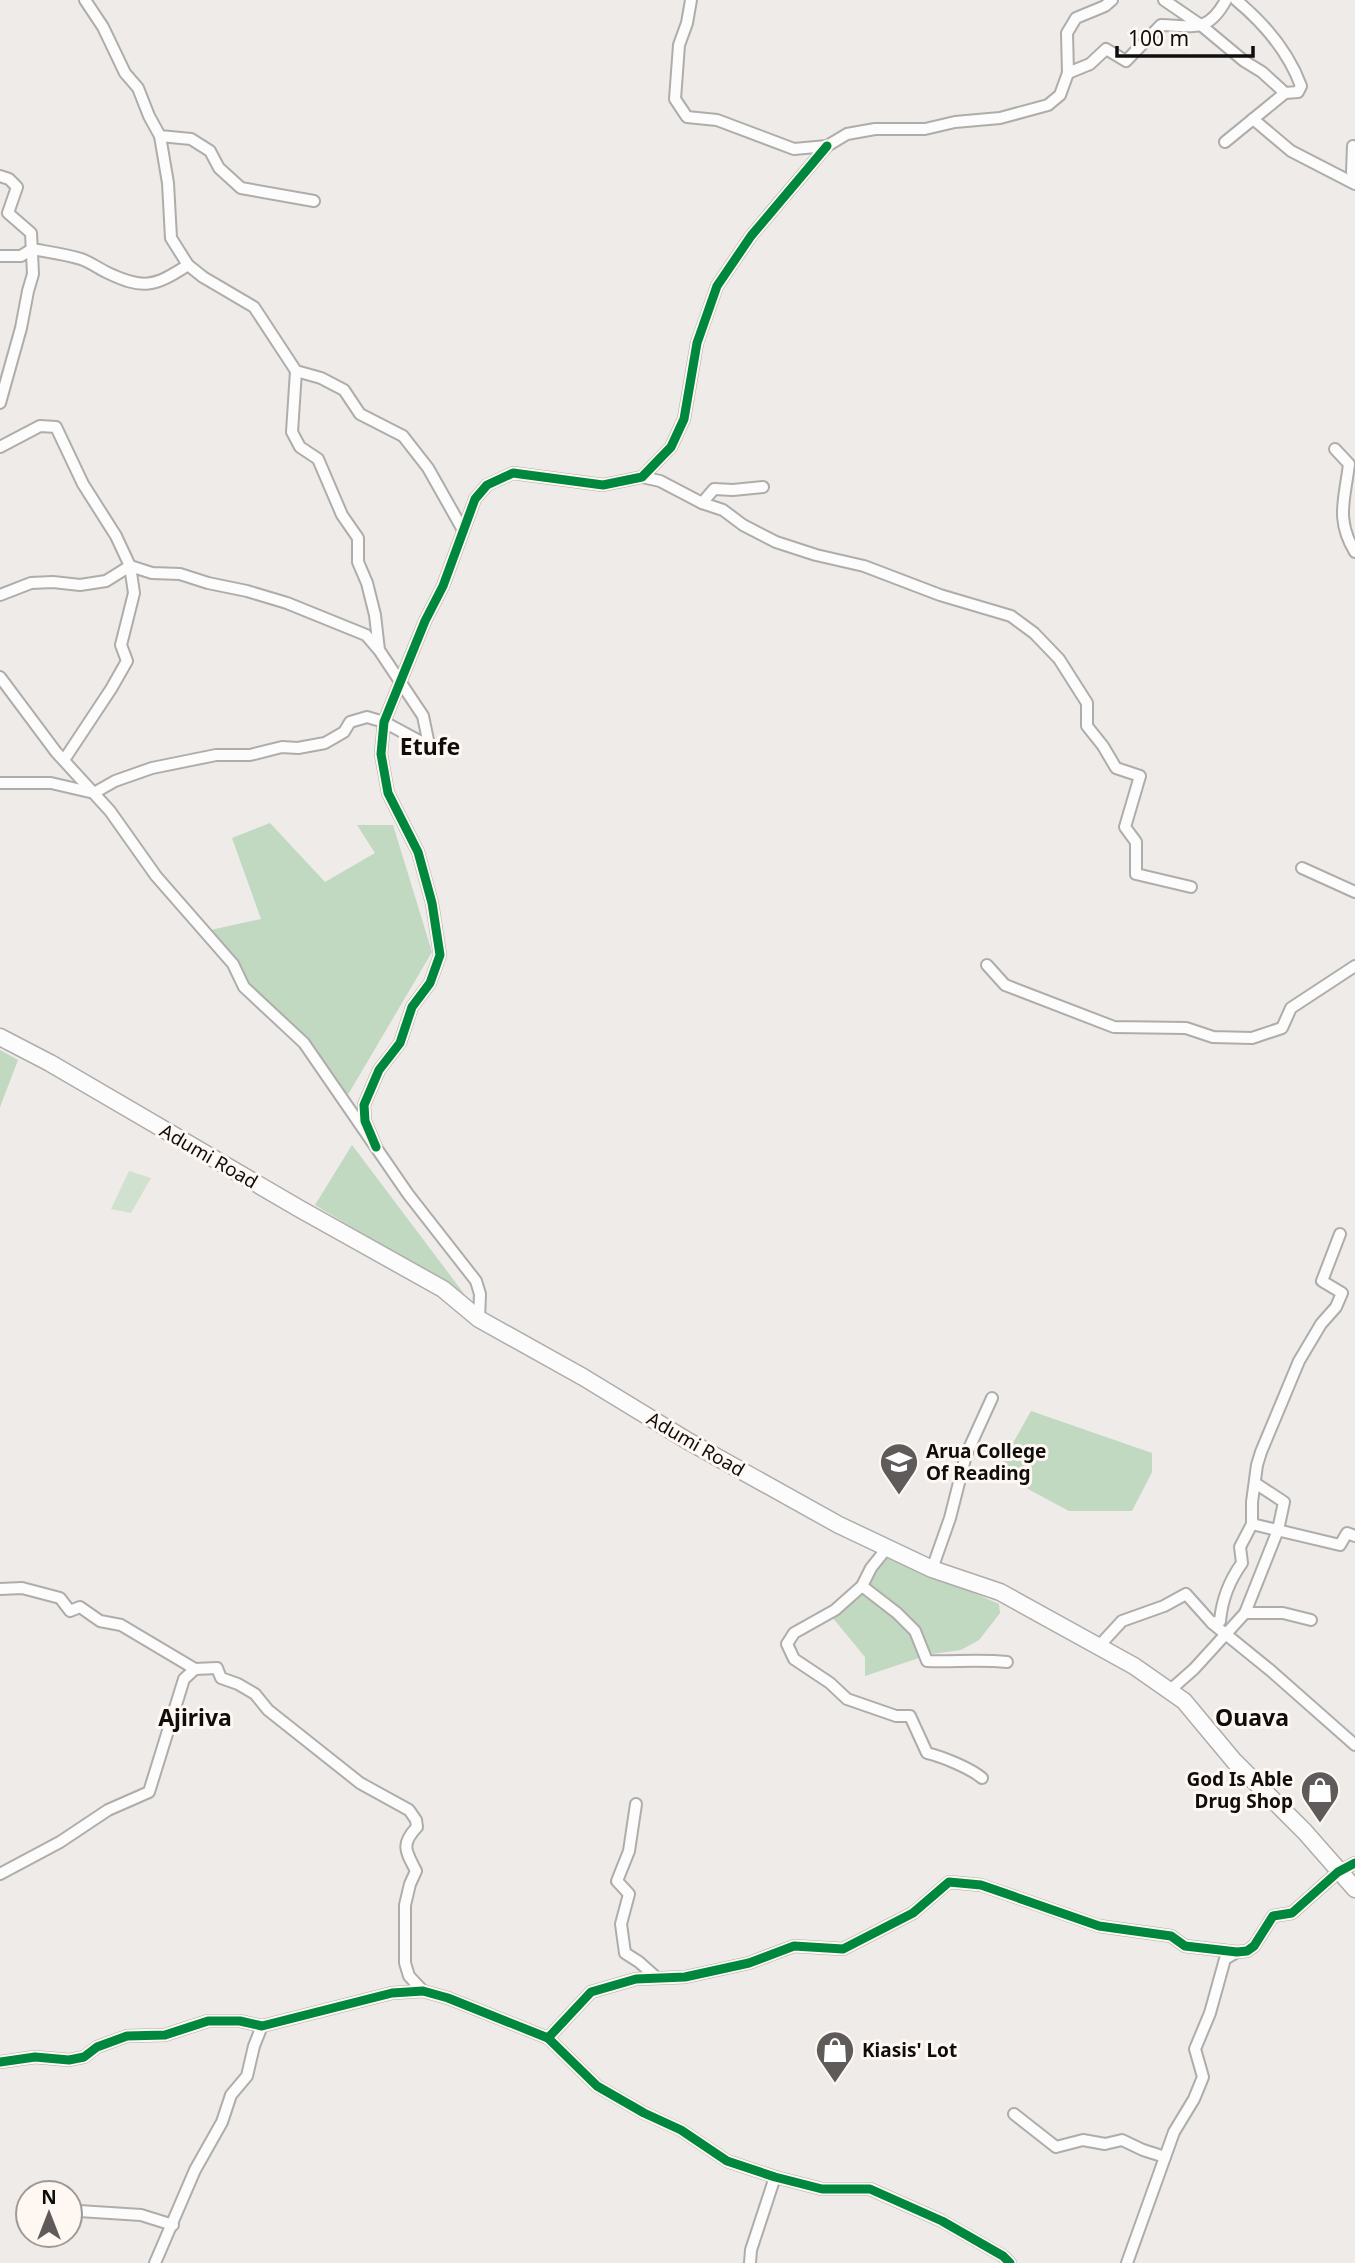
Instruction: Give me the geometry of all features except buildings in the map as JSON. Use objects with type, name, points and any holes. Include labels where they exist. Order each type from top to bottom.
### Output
[{"type":"main road","name":"Adumi Road","points":[[0,1037],[50,1063],[443,1289],[479,1319],[839,1525],[932,1569],[1000,1592],[1134,1666],[1184,1701],[1234,1761],[1305,1832],[1355,1889]]},
{"type":"street","points":[[85,0],[103,27],[125,73],[138,88],[160,136],[168,183],[171,238],[188,265],[254,307],[296,371],[292,432],[300,447],[318,459],[342,514],[358,538],[358,562],[367,583],[375,615],[379,650]]},
{"type":"street","points":[[691,0],[679,45],[675,99],[687,117],[717,120],[794,149],[827,146]]},
{"type":"street","points":[[642,477],[671,447],[684,419],[697,343],[717,286],[751,236],[827,146],[847,134],[875,130],[925,129],[955,122],[1000,118],[1048,105],[1060,95],[1068,73],[1067,33],[1076,18],[1105,6],[1112,0]]},
{"type":"street","points":[[1164,0],[1262,72],[1285,93]]},
{"type":"street","points":[[1068,73],[1090,64],[1106,49],[1126,61],[1161,25],[1202,26],[1213,19],[1226,0]]},
{"type":"street","points":[[1225,142],[1285,93],[1298,92],[1301,86],[1295,69],[1268,29],[1236,0]]},
{"type":"street","points":[[1253,119],[1292,151],[1355,183]]},
{"type":"street","points":[[160,136],[191,139],[201,145],[210,151],[219,168],[241,188],[314,201]]},
{"type":"street","points":[[1353,146],[1352,173],[1355,183]]},
{"type":"street","points":[[0,176],[9,179],[17,187],[8,213],[31,233],[33,274],[0,402]]},
{"type":"street","points":[[0,256],[21,256],[32,249],[83,260],[128,282],[146,285],[167,278],[188,265]]},
{"type":"street","points":[[296,371],[321,378],[344,390],[360,414],[403,436],[428,468],[463,530]]},
{"type":"street","points":[[0,447],[40,426],[56,427],[83,484],[116,536],[130,566],[134,593],[121,645],[127,661],[64,760]]},
{"type":"street","points":[[1335,449],[1349,464],[1342,510],[1344,535],[1355,552]]},
{"type":"street","points":[[376,1147],[365,1121],[364,1105],[379,1070],[400,1044],[412,1007],[430,983],[440,955],[432,903],[418,852],[388,793],[381,754],[384,722],[425,621],[443,586],[475,499],[487,485],[513,472],[603,485],[642,477],[660,481],[702,503],[723,510],[743,525],[776,542],[864,566],[940,595],[1011,616],[1059,659],[1087,703],[1087,726],[1116,768],[1140,776],[1125,827],[1136,842],[1136,874],[1191,887]]},
{"type":"street","points":[[702,503],[714,489],[763,487]]},
{"type":"street","points":[[0,595],[31,583],[80,585],[106,581],[130,566],[152,573],[180,573],[287,603],[366,635],[423,716],[428,740],[424,743],[384,722],[367,717],[350,722],[344,732],[325,743],[282,747],[250,755],[216,755],[152,768],[115,781],[94,793],[51,783],[0,783]]},
{"type":"street","points":[[0,677],[64,760],[110,811],[156,876],[233,964],[244,986],[304,1043],[408,1194],[476,1281],[480,1294],[479,1319]]},
{"type":"street","points":[[1302,868],[1355,892]]},
{"type":"street","points":[[987,965],[1005,985],[1114,1027],[1186,1028],[1213,1037],[1252,1038],[1282,1028],[1291,1008],[1355,966]]},
{"type":"street","points":[[1212,1623],[1220,1621],[1222,1602],[1232,1576],[1242,1563],[1240,1547],[1252,1524],[1257,1465],[1261,1452],[1299,1361],[1321,1324],[1336,1307],[1342,1293],[1322,1280],[1340,1234]]},
{"type":"street","points":[[932,1569],[950,1518],[966,1455],[992,1398]]},
{"type":"street","points":[[1169,1691],[1226,1636],[1245,1613],[1278,1530],[1284,1502],[1255,1483]]},
{"type":"street","points":[[1252,1524],[1340,1545],[1347,1533],[1355,1536]]},
{"type":"street","points":[[887,1548],[862,1586],[835,1610],[794,1633],[787,1644],[794,1659],[830,1682],[847,1699],[897,1716],[910,1716],[927,1753],[943,1757],[982,1778]]},
{"type":"street","points":[[862,1586],[915,1631],[927,1661],[1007,1661]]},
{"type":"street","points":[[0,1589],[22,1588],[60,1598],[70,1611],[80,1607],[100,1621],[121,1625],[195,1669],[217,1668],[221,1678],[255,1694],[268,1710],[360,1783],[409,1810],[417,1827],[405,1842],[416,1871],[405,1905],[405,1963],[410,1976],[423,1991]]},
{"type":"street","points":[[1099,1646],[1122,1621],[1164,1606],[1186,1594],[1226,1636],[1270,1670],[1355,1745]]},
{"type":"street","points":[[1245,1613],[1283,1613],[1311,1620]]},
{"type":"street","points":[[0,1874],[60,1842],[108,1810],[149,1792],[184,1679],[195,1669]]},
{"type":"street","points":[[636,1804],[629,1851],[617,1881],[629,1894],[621,1924],[625,1953],[657,1978]]},
{"type":"street","points":[[548,2038],[591,1992],[635,1979],[685,1977],[749,1963],[794,1946],[843,1949],[913,1913],[949,1882],[981,1885],[1099,1926],[1171,1936],[1185,1946],[1237,1952],[1247,1951],[1254,1946],[1273,1916],[1292,1913],[1338,1872],[1355,1863]]},
{"type":"street","points":[[1127,2263],[1174,2132],[1194,2099],[1203,2077],[1195,2049],[1210,2013],[1225,1959],[1237,1952]]},
{"type":"street","points":[[0,2062],[35,2057],[69,2060],[84,2057],[97,2047],[127,2036],[165,2035],[208,2021],[240,2021],[262,2026],[393,1993],[423,1991],[448,1998],[548,2038],[597,2086],[644,2113],[681,2130],[727,2161],[822,2189],[864,2188],[880,2192],[942,2221],[1003,2256],[1010,2263]]},
{"type":"street","points":[[155,2263],[195,2170],[222,2122],[231,2095],[247,2076],[262,2026]]},
{"type":"street","points":[[1014,2114],[1056,2147],[1083,2140],[1105,2144],[1122,2140],[1165,2157]]},
{"type":"street","points":[[750,2263],[751,2250],[775,2177]]},
{"type":"street","points":[[84,2211],[141,2215],[173,2225]]},
{"type":"green space","points":[[270,823],[325,882],[375,853],[357,825],[393,825],[432,952],[346,1098],[206,931],[261,919],[232,838]]},
{"type":"green space","points":[[0,1050],[18,1060],[0,1107]]},
{"type":"green space","points":[[352,1145],[465,1295],[315,1205]]},
{"type":"green space","points":[[129,1171],[151,1178],[131,1213],[111,1209]]},
{"type":"green space","points":[[1031,1411],[1152,1453],[1152,1472],[1132,1511],[1069,1511],[1028,1489],[1003,1461]]},
{"type":"green space","points":[[889,1555],[999,1604],[1000,1613],[979,1640],[961,1650],[931,1654],[865,1676],[865,1657],[832,1617],[858,1595],[867,1569]]},
{"type":"cycle path","points":[[376,1147],[365,1121],[364,1105],[379,1070],[400,1043],[412,1007],[430,983],[440,955],[432,903],[418,852],[388,793],[381,754],[384,722],[425,621],[443,586],[475,499],[487,485],[513,473],[603,485],[642,477],[671,447],[684,419],[697,343],[717,286],[751,236],[827,146]]},
{"type":"cycle path","points":[[548,2038],[591,1992],[636,1979],[685,1977],[749,1963],[794,1946],[843,1949],[913,1913],[949,1882],[981,1885],[1099,1926],[1171,1936],[1185,1946],[1237,1952],[1247,1951],[1254,1946],[1273,1916],[1292,1913],[1338,1872],[1355,1863]]},
{"type":"cycle path","points":[[0,2062],[35,2057],[69,2060],[84,2057],[97,2047],[127,2036],[165,2035],[208,2021],[240,2021],[262,2026],[392,1993],[423,1991],[448,1998],[548,2038],[597,2086],[644,2113],[681,2130],[727,2161],[822,2189],[870,2189],[942,2221],[1003,2256],[1010,2263]]},
{"type":"place","name":"Arua College Of Reading","points":[[899,1496]]},
{"type":"place","name":"God Is Able Drug Shop","points":[[1320,1824]]},
{"type":"place","name":"Kiasis' Lot","points":[[835,2084]]},
{"type":"district","name":"Etufe","points":[[430,746]]},
{"type":"district","name":"Ajiriva","points":[[195,1717]]},
{"type":"district","name":"Ouava","points":[[1252,1717]]}]
